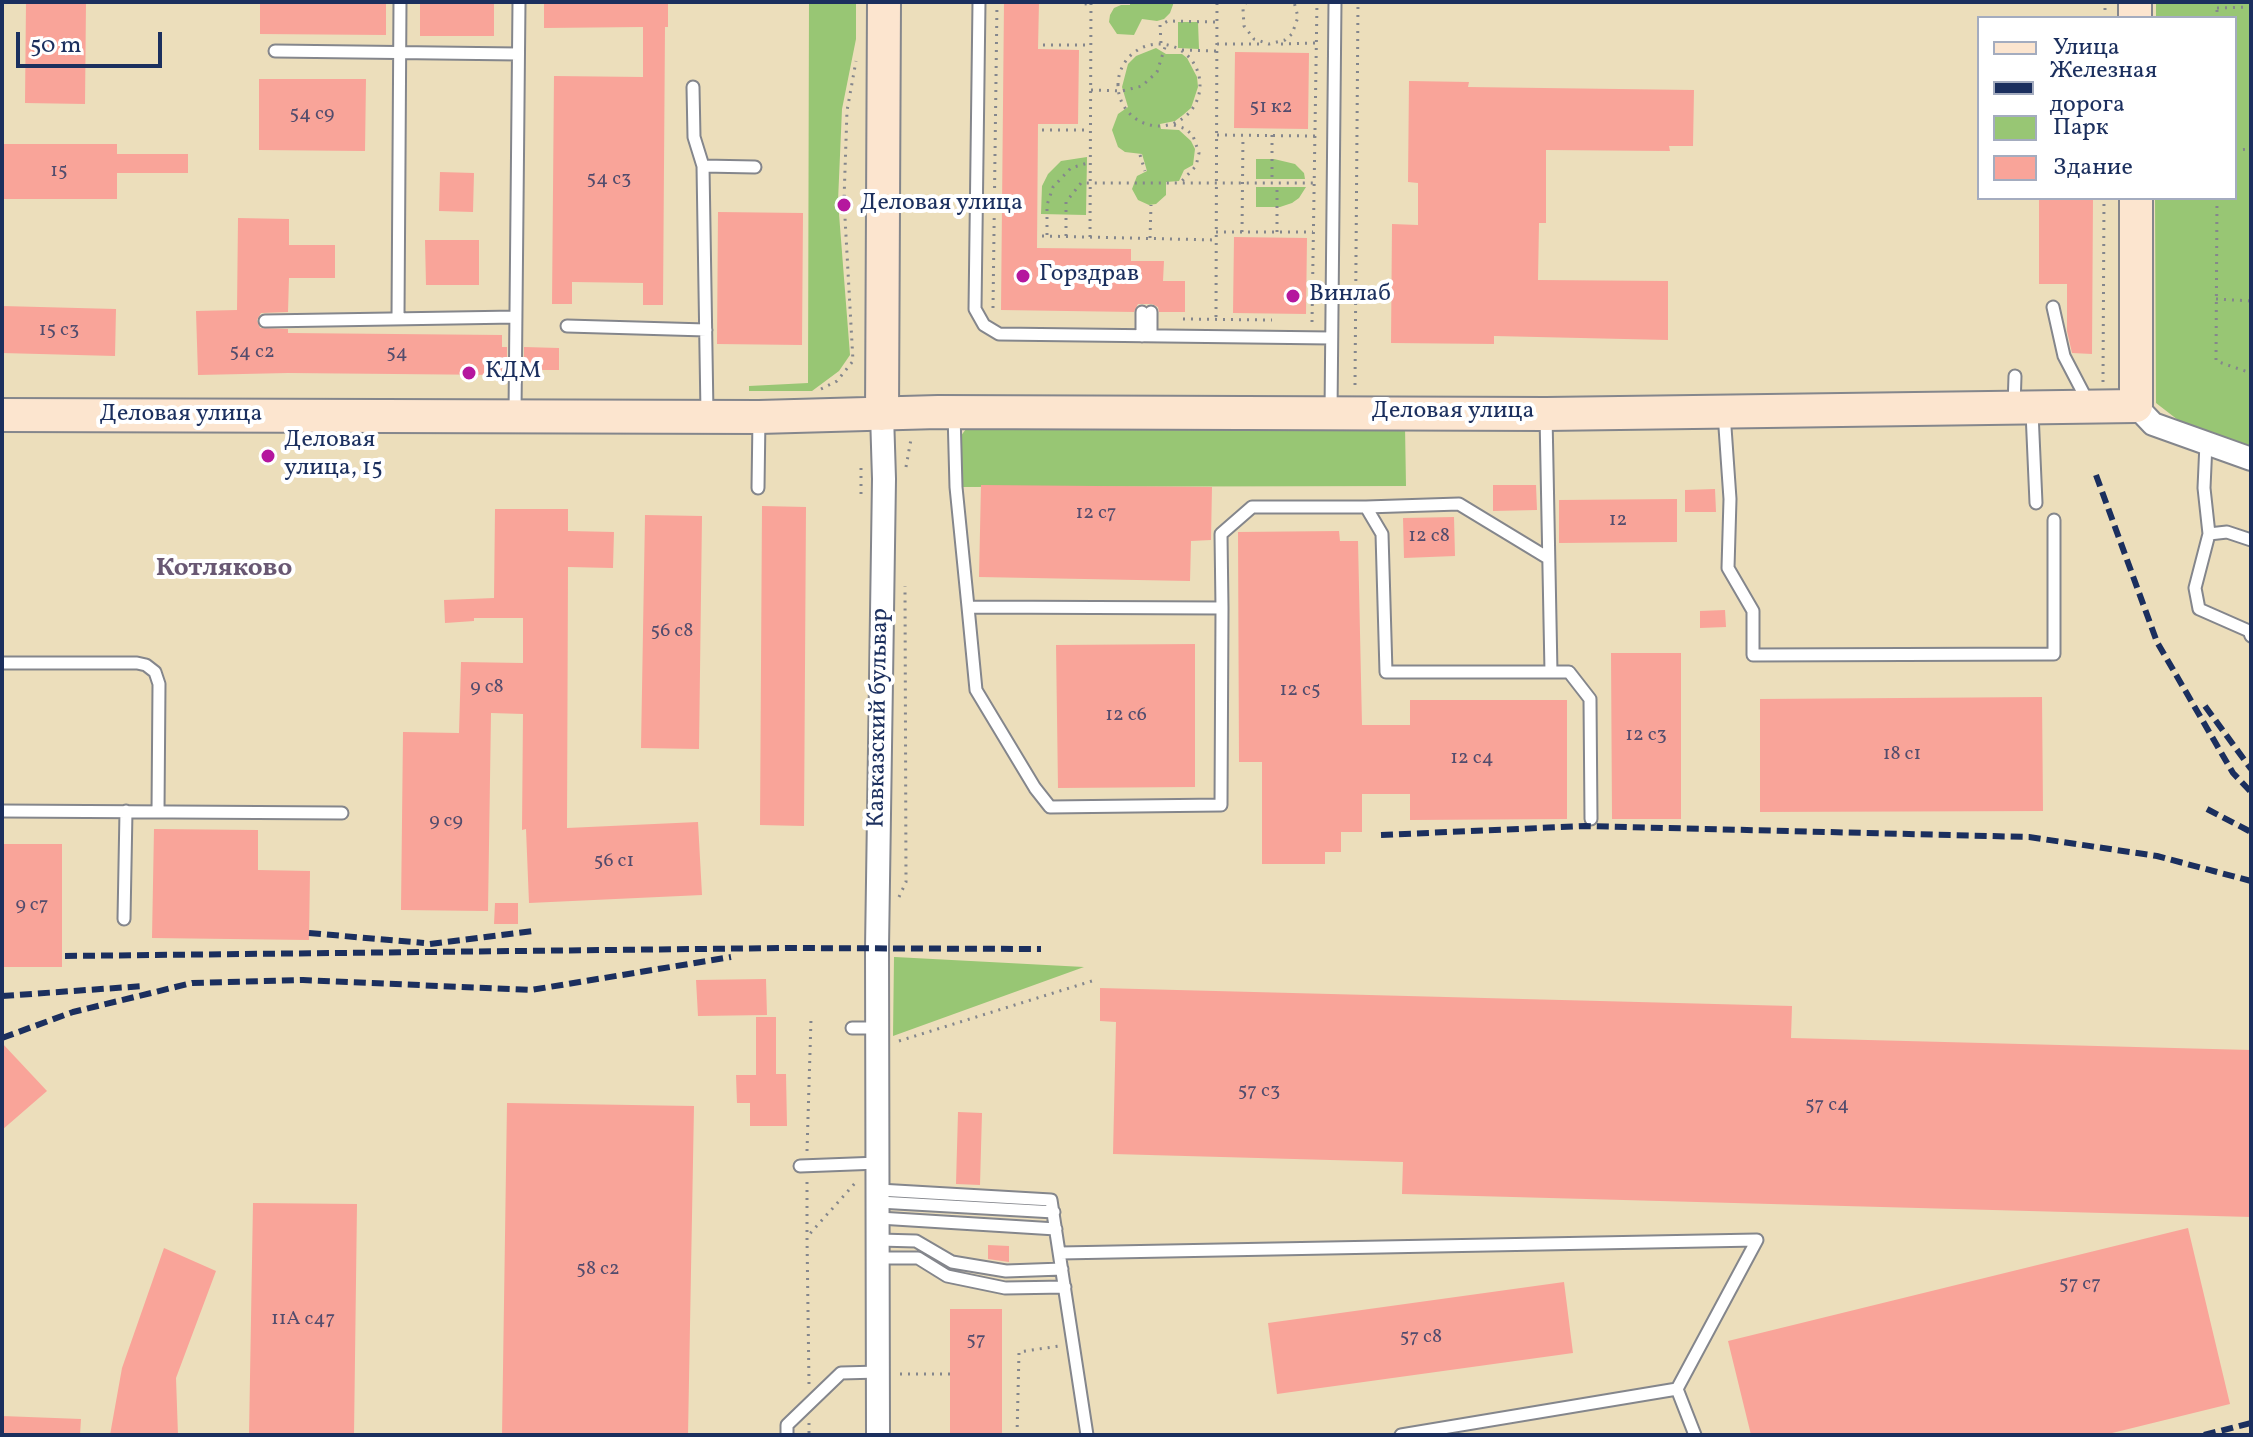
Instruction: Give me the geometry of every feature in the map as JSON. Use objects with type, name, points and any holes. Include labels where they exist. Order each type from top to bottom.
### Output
[{"type":"street","name":"Кавказский бульвар","points":[[878,1435],[886,1373],[879,1222],[870,1163],[884,1036],[884,2]]},
{"type":"street","points":[[2136,200],[2136,406],[2153,424],[2251,459]]},
{"type":"street","name":"Деловая улица","points":[[2,415],[759,417],[954,412],[1546,414],[2136,406]]},
{"type":"lane","points":[[398,317],[400,2]]},
{"type":"lane","points":[[515,417],[519,2]]},
{"type":"lane","points":[[979,2],[975,309],[984,325],[999,334],[1331,338]]},
{"type":"lane","points":[[1331,413],[1335,2]]},
{"type":"lane","points":[[275,51],[518,54]]},
{"type":"lane","points":[[693,87],[694,137],[703,166],[707,417]]},
{"type":"lane","points":[[703,166],[755,167]]},
{"type":"lane","points":[[2053,307],[2064,356],[2096,406]]},
{"type":"lane","points":[[1146,336],[1148,314]]},
{"type":"lane","points":[[265,321],[516,317]]},
{"type":"lane","points":[[567,326],[706,330]]},
{"type":"lane","points":[[2015,376],[2023,407],[2036,503]]},
{"type":"lane","points":[[954,412],[956,487],[976,690],[1035,788],[1050,807],[1221,805],[1221,534],[1252,507],[1459,504],[1548,558]]},
{"type":"lane","points":[[1724,413],[1730,499],[1728,568],[1753,611],[1753,655],[2054,654],[2054,520]]},
{"type":"lane","points":[[1546,414],[1551,672]]},
{"type":"lane","points":[[758,488],[759,417]]},
{"type":"lane","points":[[2206,443],[2204,488],[2209,534],[2195,588],[2199,609],[2249,631],[2251,636]]},
{"type":"lane","points":[[1366,507],[1382,534],[1386,672],[1569,672],[1590,699],[1591,819]]},
{"type":"lane","points":[[2209,534],[2227,532],[2251,540]]},
{"type":"lane","points":[[968,607],[1222,608]]},
{"type":"lane","points":[[2,663],[137,663],[155,672],[159,684],[158,811]]},
{"type":"lane","points":[[2,811],[342,813]]},
{"type":"lane","points":[[124,919],[126,811]]},
{"type":"lane","points":[[852,1028],[884,1036]]},
{"type":"lane","points":[[803,1166],[870,1163]]},
{"type":"lane","points":[[879,1222],[940,1189],[1051,1200],[1087,1435]]},
{"type":"lane","points":[[879,1222],[1054,1212]]},
{"type":"lane","points":[[879,1222],[1056,1229]]},
{"type":"lane","points":[[879,1222],[952,1262],[1006,1271],[1062,1269]]},
{"type":"lane","points":[[879,1222],[918,1258],[947,1276],[1005,1288],[1065,1287]]},
{"type":"lane","points":[[1060,1253],[1757,1240],[1677,1389],[1695,1435]]},
{"type":"lane","points":[[787,1435],[787,1425],[841,1373],[886,1373]]},
{"type":"lane","points":[[1401,1435],[1677,1389]]},
{"type":"path","points":[[993,317],[997,2]]},
{"type":"path","points":[[1077,2],[1091,3],[1090,237]]},
{"type":"path","points":[[1216,337],[1217,2]]},
{"type":"path","points":[[1246,2],[1242,18],[1244,26],[1254,39],[1269,44],[1285,40],[1292,34],[1298,17],[1294,2]]},
{"type":"path","points":[[1312,338],[1317,2]]},
{"type":"path","points":[[1355,385],[1358,2]]},
{"type":"path","points":[[2217,5],[2251,7]]},
{"type":"path","points":[[1091,90],[1130,90],[1151,79],[1163,62],[1164,44],[1160,25],[1168,21],[1217,22]]},
{"type":"path","points":[[1181,182],[1196,166],[1199,153],[1193,136],[1186,129],[1171,124],[1149,125],[1139,121],[1123,105],[1118,89],[1120,73],[1131,55],[1140,48],[1164,44],[1182,50],[1217,51]]},
{"type":"path","points":[[1217,44],[1334,44]]},
{"type":"path","points":[[1043,45],[1091,45]]},
{"type":"path","points":[[1171,124],[1189,113],[1199,95],[1196,65],[1182,50]]},
{"type":"path","points":[[837,381],[853,361],[844,200],[847,111],[857,55]]},
{"type":"path","points":[[1042,130],[1091,130]]},
{"type":"path","points":[[1217,135],[1316,136]]},
{"type":"path","points":[[1242,232],[1243,135]]},
{"type":"path","points":[[1272,135],[1277,232]]},
{"type":"path","points":[[1140,155],[1145,171]]},
{"type":"path","points":[[1091,162],[1071,168],[1053,187],[1047,205],[1044,236],[1216,240]]},
{"type":"path","points":[[1066,236],[1066,202],[1075,188],[1090,181],[1357,185]]},
{"type":"path","points":[[2096,406],[2104,200]]},
{"type":"path","points":[[2217,200],[2216,361],[2251,373]]},
{"type":"path","points":[[1150,238],[1151,205]]},
{"type":"path","points":[[1216,232],[1314,232]]},
{"type":"path","points":[[2216,299],[2251,301]]},
{"type":"path","points":[[1148,314],[1216,319]]},
{"type":"path","points":[[905,474],[910,440],[923,434]]},
{"type":"path","points":[[861,462],[861,473]]},
{"type":"path","points":[[884,1036],[1095,980]]},
{"type":"path","points":[[809,1404],[803,1166],[811,1019]]},
{"type":"path","points":[[807,1237],[870,1163]]},
{"type":"path","points":[[1017,1435],[1019,1352],[1073,1343]]},
{"type":"path","points":[[886,1373],[950,1374]]},
{"type":"green space","points":[[809,2],[856,2],[856,39],[842,109],[838,201],[850,355],[839,371],[812,391],[749,391],[749,386],[808,383]]},
{"type":"green space","points":[[1130,2],[1174,2],[1164,19],[1142,19],[1134,35],[1117,34],[1109,22],[1110,15],[1114,8],[1130,5]]},
{"type":"green space","points":[[2156,2],[2251,2],[2251,446],[2178,420],[2156,403],[2155,200],[2237,200],[2237,16],[2156,16]]},
{"type":"green space","points":[[1178,22],[1198,22],[1199,49],[1178,48]]},
{"type":"green space","points":[[1156,48],[1166,54],[1182,54],[1187,58],[1197,77],[1198,87],[1191,108],[1175,121],[1160,124],[1161,129],[1179,130],[1191,141],[1195,149],[1193,165],[1184,170],[1179,181],[1166,182],[1166,195],[1156,204],[1149,205],[1138,200],[1132,189],[1137,176],[1147,171],[1142,154],[1125,152],[1118,147],[1112,130],[1118,114],[1128,107],[1122,87],[1128,64],[1136,56]]},
{"type":"green space","points":[[1087,157],[1086,215],[1041,214],[1042,186],[1048,174],[1061,161]]},
{"type":"green space","points":[[1256,159],[1295,164],[1304,173],[1305,179],[1256,179]]},
{"type":"green space","points":[[1256,187],[1306,187],[1292,203],[1280,207],[1256,207]]},
{"type":"green space","points":[[969,425],[1405,426],[1406,486],[962,487],[960,437]]},
{"type":"green space","points":[[895,957],[1084,967],[893,1036]]},
{"type":"building","points":[[26,2],[86,2],[85,104],[25,103]]},
{"type":"building","points":[[260,2],[386,2],[386,35],[260,34]]},
{"type":"building","points":[[420,2],[494,2],[494,36],[420,36]]},
{"type":"building","points":[[544,2],[668,2],[668,27],[665,27],[663,305],[643,305],[643,283],[572,282],[572,304],[552,304],[554,76],[643,77],[643,27],[544,28]]},
{"type":"building","points":[[1004,2],[1039,2],[1038,49],[1079,50],[1078,124],[1038,124],[1037,248],[1131,249],[1131,261],[1164,261],[1163,281],[1185,281],[1185,312],[1159,312],[1158,307],[1152,304],[1138,304],[1134,312],[1001,310]]},
{"type":"building","points":[[1235,52],[1309,53],[1308,129],[1234,128]]},
{"type":"building","points":[[259,79],[366,79],[365,151],[259,150]]},
{"type":"building","points":[[1409,81],[1469,82],[1468,87],[1694,90],[1693,146],[1669,146],[1670,151],[1546,150],[1546,223],[1539,223],[1538,280],[1668,281],[1668,340],[1494,336],[1494,344],[1391,343],[1392,224],[1418,225],[1418,183],[1408,182]]},
{"type":"building","points":[[2,144],[117,144],[117,154],[188,154],[188,173],[117,173],[117,199],[2,199]]},
{"type":"building","points":[[440,172],[474,173],[473,212],[439,211]]},
{"type":"building","points":[[2039,200],[2093,200],[2092,354],[2072,353],[2067,331],[2067,284],[2039,284]]},
{"type":"building","points":[[718,212],[803,213],[802,345],[717,344]]},
{"type":"building","points":[[238,218],[289,219],[289,245],[335,245],[335,278],[289,278],[288,312],[261,313],[257,320],[260,328],[288,329],[288,333],[502,335],[502,347],[507,347],[507,369],[502,369],[501,375],[198,375],[196,311],[237,310]]},
{"type":"building","points":[[1234,237],[1307,238],[1306,314],[1233,313]]},
{"type":"building","points":[[425,240],[479,240],[479,285],[426,285]]},
{"type":"building","points":[[2,306],[116,309],[115,356],[2,353]]},
{"type":"building","points":[[524,347],[559,348],[559,370],[524,370]]},
{"type":"building","points":[[981,485],[1212,487],[1211,540],[1191,541],[1190,581],[979,577]]},
{"type":"building","points":[[1493,485],[1536,485],[1537,510],[1493,511]]},
{"type":"building","points":[[1715,489],[1716,512],[1685,512],[1685,490]]},
{"type":"building","points":[[1677,499],[1677,542],[1559,543],[1559,500]]},
{"type":"building","points":[[762,506],[806,507],[804,826],[760,825]]},
{"type":"building","points":[[495,509],[568,509],[568,531],[614,532],[613,568],[568,567],[567,828],[698,822],[702,895],[529,903],[526,829],[522,830],[523,714],[491,713],[488,911],[401,910],[403,732],[459,733],[461,662],[523,663],[523,618],[474,618],[474,621],[445,623],[444,600],[494,598]]},
{"type":"building","points":[[645,515],[702,516],[699,749],[641,748]]},
{"type":"building","points":[[1454,517],[1455,556],[1404,558],[1403,518]]},
{"type":"building","points":[[1339,531],[1340,541],[1358,541],[1362,725],[1410,725],[1410,700],[1567,700],[1567,819],[1410,820],[1410,794],[1362,794],[1362,832],[1341,832],[1341,852],[1325,852],[1325,864],[1262,864],[1262,762],[1239,762],[1238,532]]},
{"type":"building","points":[[1725,610],[1726,627],[1700,628],[1700,611]]},
{"type":"building","points":[[1195,644],[1195,787],[1058,788],[1056,645]]},
{"type":"building","points":[[1611,653],[1681,653],[1681,819],[1612,819]]},
{"type":"building","points":[[2042,697],[2043,811],[1760,812],[1760,699]]},
{"type":"building","points":[[154,829],[258,830],[258,870],[310,871],[309,940],[152,938]]},
{"type":"building","points":[[2,844],[62,844],[62,967],[2,967]]},
{"type":"building","points":[[495,903],[518,903],[518,924],[494,924]]},
{"type":"building","points":[[766,979],[767,1015],[698,1016],[696,980]]},
{"type":"building","points":[[1100,988],[1792,1006],[1791,1038],[2251,1050],[2251,1217],[1402,1194],[1403,1162],[1113,1154],[1116,1022],[1100,1021]]},
{"type":"building","points":[[756,1017],[776,1017],[776,1074],[786,1074],[787,1126],[750,1126],[750,1103],[737,1103],[736,1075],[756,1075]]},
{"type":"building","points":[[2,1043],[47,1091],[2,1130]]},
{"type":"building","points":[[507,1103],[694,1106],[688,1435],[502,1435]]},
{"type":"building","points":[[958,1112],[982,1113],[980,1185],[956,1184]]},
{"type":"building","points":[[253,1203],[357,1204],[354,1435],[249,1435]]},
{"type":"building","points":[[2188,1228],[2230,1404],[2104,1435],[1751,1435],[1728,1341]]},
{"type":"building","points":[[988,1245],[1009,1246],[1009,1262],[988,1259]]},
{"type":"building","points":[[164,1248],[216,1271],[176,1378],[178,1435],[110,1435],[122,1368]]},
{"type":"building","points":[[1564,1282],[1573,1353],[1277,1394],[1268,1323]]},
{"type":"building","points":[[950,1309],[1002,1309],[1002,1435],[950,1435]]},
{"type":"building","points":[[2,1416],[81,1419],[80,1435],[2,1435]]},
{"type":"railway","points":[[2096,475],[2157,642],[2233,773],[2251,792]]},
{"type":"railway","points":[[2205,706],[2251,769]]},
{"type":"railway","points":[[2207,809],[2251,832]]},
{"type":"railway","points":[[1381,835],[1585,826],[2029,837],[2157,856],[2251,881]]},
{"type":"railway","points":[[430,944],[533,931]]},
{"type":"railway","points":[[309,933],[424,943]]},
{"type":"railway","points":[[65,956],[787,948],[1041,949]]},
{"type":"railway","points":[[2,1038],[73,1012],[192,983],[303,980],[531,990],[731,957]]},
{"type":"railway","points":[[2,996],[144,986]]},
{"type":"railway","points":[[2204,1435],[2251,1423]]},
{"type":"place","name":"Деловая улица","points":[[844,205]]},
{"type":"place","name":"Горздрав","points":[[1023,276]]},
{"type":"place","name":"Винлаб","points":[[1293,296]]},
{"type":"place","name":"КДМ","points":[[469,373]]},
{"type":"place","name":"Деловая улица, 15","points":[[268,456]]},
{"type":"district","name":"Котляково","points":[[224,570]]}]
